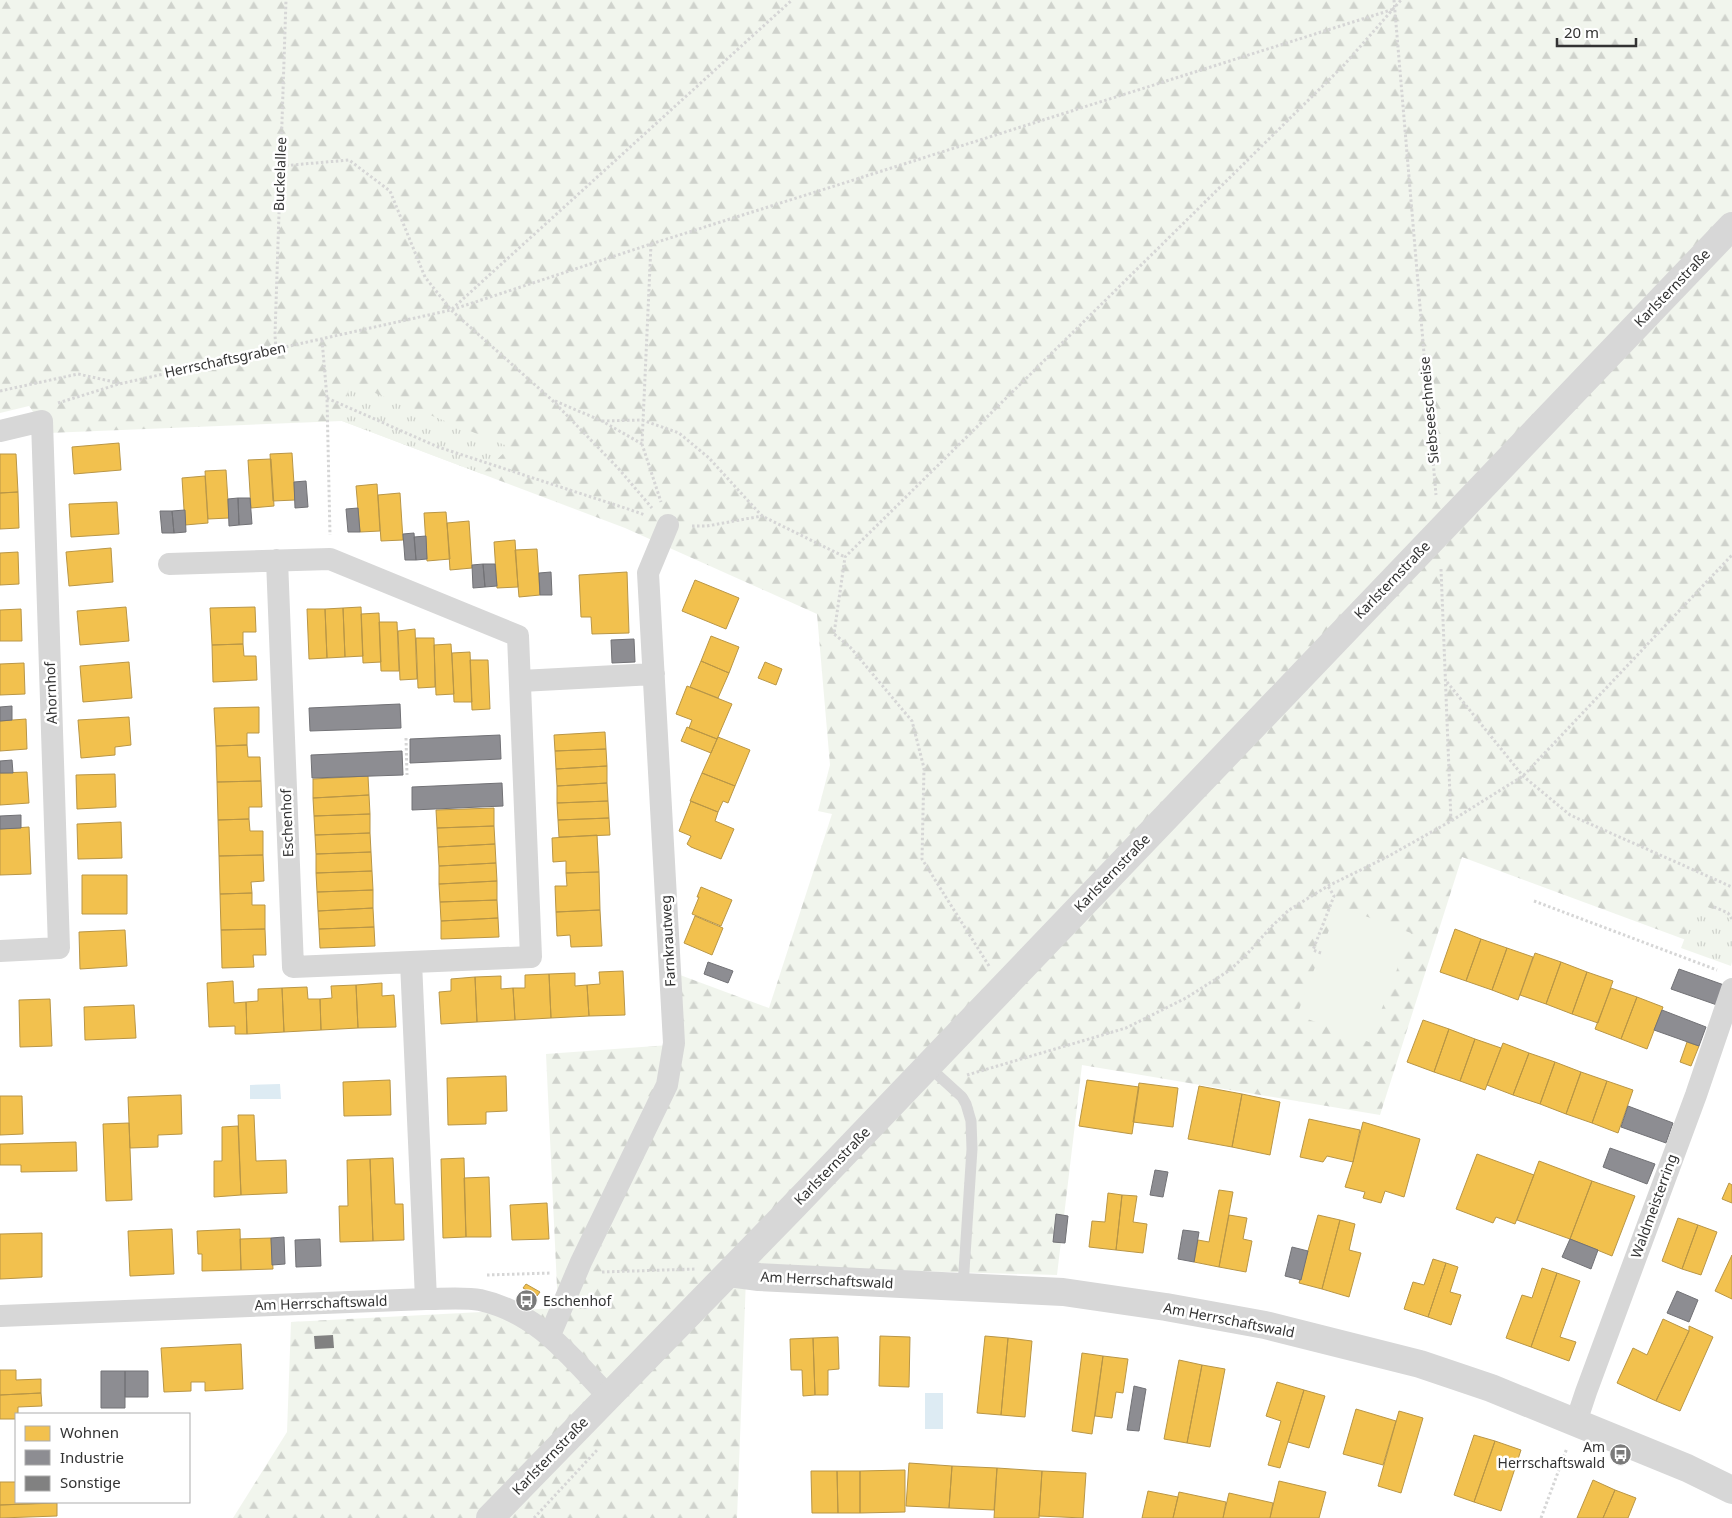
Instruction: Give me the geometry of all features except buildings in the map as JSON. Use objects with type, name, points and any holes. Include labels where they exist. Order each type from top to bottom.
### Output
[{"type":"street","name":"Karlsternstraße","points":[[490,1518],[729,1273],[936,1074],[1439,531],[1732,226]]},
{"type":"street","points":[[0,431],[42,421]]},
{"type":"street","name":"Ahornhof","points":[[0,951],[59,948],[42,421]]},
{"type":"street","name":"Farnkrautweg","points":[[550,1334],[581,1262],[667,1085],[674,1043],[648,573],[668,525]]},
{"type":"street","name":"Eschenhof","points":[[168,564],[330,558],[518,636],[531,957],[293,967],[277,560]]},
{"type":"street","points":[[520,681],[654,674]]},
{"type":"street","points":[[411,962],[426,1299]]},
{"type":"street","name":"Waldmeisterring","points":[[1576,1422],[1696,1095],[1728,981]]},
{"type":"street","name":"Am Herrschaftswald","points":[[729,1273],[759,1277],[1063,1292],[1265,1325],[1420,1364],[1491,1388],[1687,1468],[1732,1490]]},
{"type":"street","name":"Am Herrschaftswald","points":[[0,1316],[426,1299],[479,1300],[521,1314],[550,1334],[608,1396]]},
{"type":"lane","points":[[936,1074],[962,1097],[966,1104],[973,1130],[963,1286]]},
{"type":"path","name":"Buckelallee","points":[[276,349],[286,0]]},
{"type":"path","points":[[451,310],[792,0]]},
{"type":"path","name":"Siebseeschneise","points":[[1394,0],[1439,531],[1447,682],[1451,821]]},
{"type":"path","points":[[990,968],[922,859],[924,768],[912,720],[850,647],[834,634],[844,557],[1337,72],[1401,0]]},
{"type":"path","name":"Herrschaftsgraben","points":[[0,391],[78,374],[119,384],[451,310],[651,244],[1394,9]]},
{"type":"path","points":[[281,166],[350,160],[390,191],[425,277],[451,310],[552,400],[618,468],[668,525]]},
{"type":"path","points":[[651,244],[642,444],[668,525]]},
{"type":"path","points":[[322,340],[327,398],[330,558]]},
{"type":"path","points":[[42,421],[57,404],[119,384]]},
{"type":"path","points":[[327,398],[438,447],[631,510],[668,525],[707,526],[762,516]]},
{"type":"path","points":[[552,400],[602,421],[642,444]]},
{"type":"path","points":[[602,421],[642,420],[679,433],[709,458],[762,516],[844,557]]},
{"type":"path","points":[[936,1074],[1126,1028],[1186,998],[1230,970],[1248,954],[1271,927],[1289,910],[1328,886],[1387,857],[1451,821],[1523,776],[1732,556]]},
{"type":"path","points":[[1447,682],[1523,776],[1570,815],[1732,887]]},
{"type":"path","points":[[406,738],[407,775]]},
{"type":"path","points":[[1321,952],[1313,950],[1334,896],[1328,886]]},
{"type":"path","points":[[1534,901],[1728,981]]},
{"type":"path","points":[[1714,907],[1728,913],[1732,919]]},
{"type":"path","points":[[1541,1518],[1576,1422]]},
{"type":"green space","points":[[0,0],[1732,0],[1732,957],[1462,857],[1380,1115],[1082,1065],[1057,1275],[876,1270],[746,1278],[737,1518],[233,1518],[287,1432],[291,1322],[558,1308],[546,1054],[683,1044],[680,975],[769,1008],[832,814],[818,811],[830,765],[817,614],[625,528],[342,421],[48,433],[29,406],[0,413]]},
{"type":"green space","points":[[350,383],[510,447],[482,474],[342,421]]},
{"type":"green space","points":[[1698,903],[1727,915],[1732,924],[1731,966],[1681,948]]},
{"type":"green space","points":[[1338,906],[1411,933],[1369,1042],[1297,1015]]},
{"type":"shaded area","points":[[280,1084],[281,1099],[250,1099],[250,1085]]},
{"type":"shaded area","points":[[925,1393],[943,1393],[943,1429],[925,1429]]},
{"type":"place","name":"Eschenhof","points":[[527,1301]]},
{"type":"place","name":"Am Herrschaftswald","points":[[1621,1455]]}]
